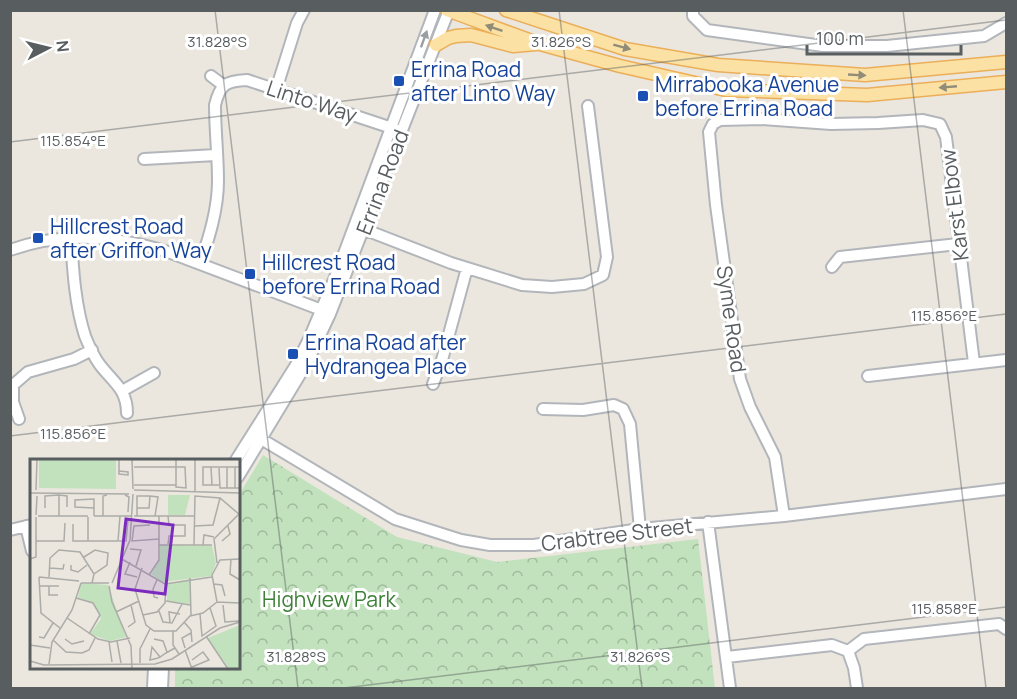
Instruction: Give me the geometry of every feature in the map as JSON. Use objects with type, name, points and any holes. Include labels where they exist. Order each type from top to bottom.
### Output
[{"type":"main road","points":[[506,10],[626,49],[718,66],[865,75],[1006,62]]},
{"type":"main road","points":[[448,11],[540,44],[620,66],[726,90],[867,95],[1006,82]]},
{"type":"main road","points":[[436,45],[448,38],[471,35],[513,46],[540,44]]},
{"type":"main road","points":[[980,66],[1006,56]]},
{"type":"street","points":[[276,90],[297,23],[304,10]]},
{"type":"street","name":"Errina Road","points":[[237,459],[257,436],[307,363],[326,312],[336,275],[359,227],[396,129],[435,10]]},
{"type":"street","points":[[693,10],[693,16],[708,30],[823,46],[887,46],[984,36],[1006,23]]},
{"type":"street","name":"Errina Road","points":[[396,129],[436,45],[448,11]]},
{"type":"street","points":[[200,264],[214,218],[218,182],[214,105],[223,85],[211,76]]},
{"type":"street","name":"Linto Way","points":[[223,85],[247,80],[396,129]]},
{"type":"street","points":[[359,227],[467,268],[522,285],[552,287],[584,284],[603,275],[606,257],[588,106]]},
{"type":"street","name":"Karst Elbow","points":[[720,120],[761,119],[831,123],[923,120],[940,124],[946,137],[974,363]]},
{"type":"street","name":"Syme Road","points":[[720,120],[713,124],[709,132],[716,205],[740,380],[750,407],[775,457],[784,516]]},
{"type":"street","points":[[144,159],[216,155]]},
{"type":"street","points":[[10,250],[44,241],[93,237],[145,245],[326,312]]},
{"type":"street","points":[[71,238],[77,298],[85,335],[98,363],[122,391],[126,399],[126,413]]},
{"type":"street","points":[[832,267],[840,257],[958,244]]},
{"type":"street","points":[[433,384],[442,360],[467,268]]},
{"type":"street","points":[[19,419],[13,402],[13,385],[28,372],[75,359],[92,350]]},
{"type":"street","points":[[868,376],[1006,360]]},
{"type":"street","points":[[122,391],[154,373]]},
{"type":"street","points":[[543,409],[583,410],[614,405],[623,409],[630,424],[640,528]]},
{"type":"street","name":"Errina Road","points":[[240,473],[257,436]]},
{"type":"street","name":"Crabtree Street","points":[[257,436],[395,519],[461,540],[490,545],[534,545],[640,528],[784,516],[1006,489]]},
{"type":"street","points":[[708,522],[730,688]]},
{"type":"street","points":[[10,530],[29,525]]},
{"type":"street","points":[[848,651],[864,639],[999,624],[1006,629]]},
{"type":"street","points":[[727,657],[832,645],[848,651]]},
{"type":"street","points":[[848,651],[854,668],[857,688]]},
{"type":"street","points":[[153,688],[154,669]]},
{"type":"street","points":[[162,688],[164,669]]},
{"type":"green space","name":"Highview Park","points":[[263,455],[397,537],[497,562],[698,539],[715,688],[175,688],[175,669],[240,669],[240,493]]},
{"type":"place","name":"Errina Road after Linto Way","points":[[399,81]]},
{"type":"place","name":"Mirrabooka Avenue before Errina Road","points":[[643,96]]},
{"type":"place","name":"Hillcrest Road after Griffon Way","points":[[38,238]]},
{"type":"place","name":"Hillcrest Road before Errina Road","points":[[250,274]]},
{"type":"place","name":"Errina Road after Hydrangea Place","points":[[293,354]]}]
